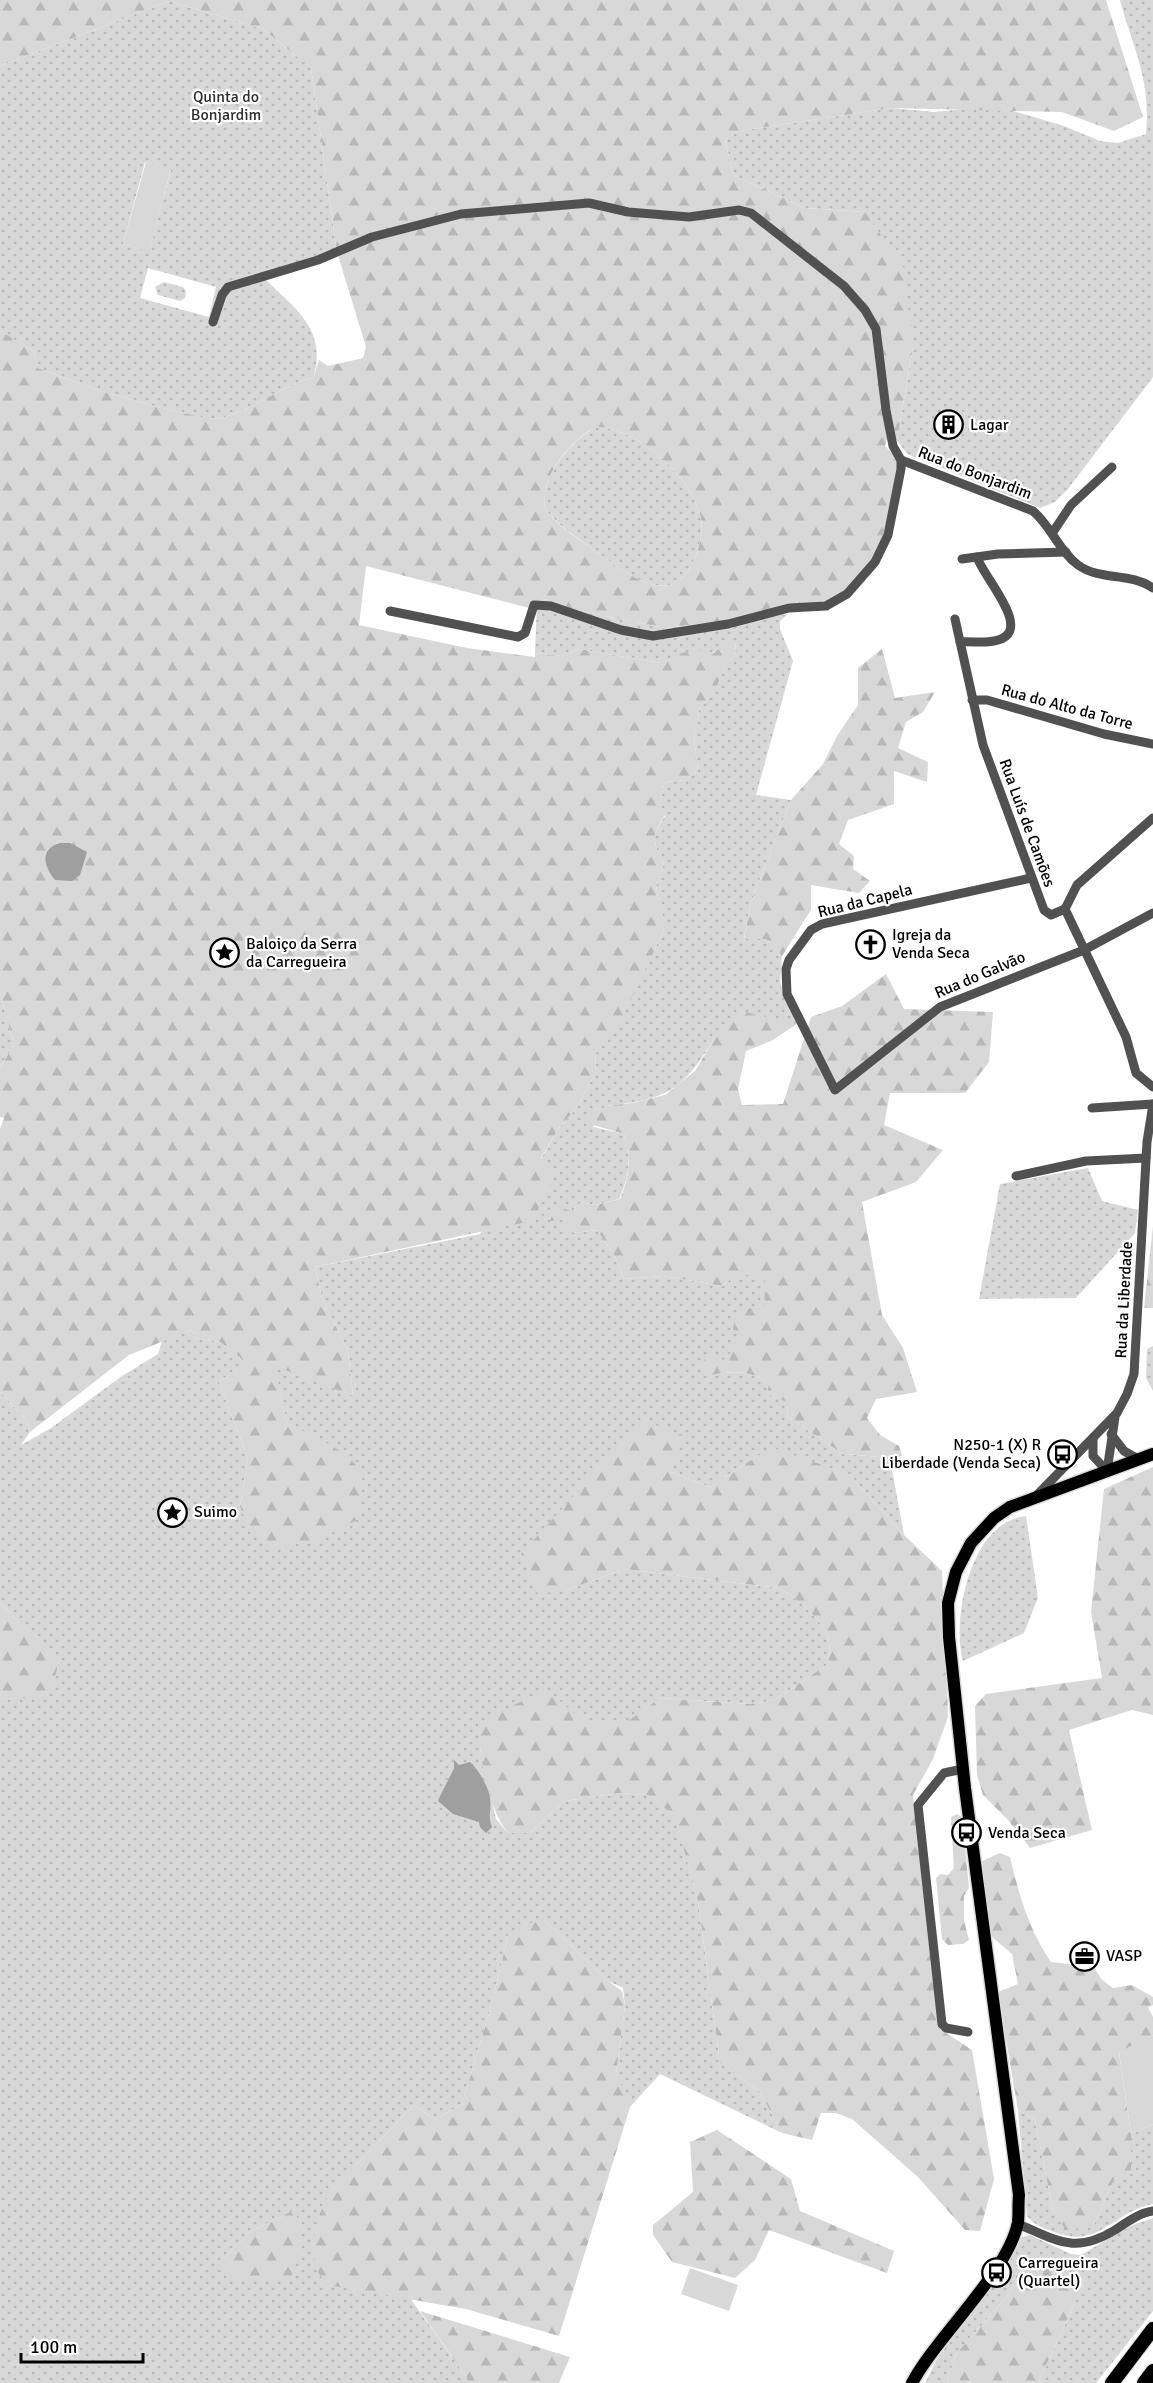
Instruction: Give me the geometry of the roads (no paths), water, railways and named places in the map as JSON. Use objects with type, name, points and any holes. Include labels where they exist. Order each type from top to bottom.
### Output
[{"type":"highway","points":[[1112,2383],[1153,2329]]},
{"type":"highway","points":[[1144,2383],[1153,2371]]},
{"type":"main road","points":[[912,2383],[923,2363],[999,2261],[1018,2224],[1019,2195],[963,1769],[949,1637],[948,1603],[956,1572],[971,1544],[994,1518],[1010,1507],[1153,1454]]},
{"type":"street","points":[[213,322],[222,295],[228,287],[318,260],[372,237],[461,214],[589,203],[628,212],[688,217],[739,210],[751,213],[844,286],[865,310],[876,329],[880,342],[886,410],[892,446],[901,460],[899,487],[888,535],[875,562],[847,594],[826,606],[789,608],[728,624],[653,636],[621,630],[551,606],[534,605],[525,633],[518,637],[390,611]]},
{"type":"street","name":"Rua do Bonjardim","points":[[901,460],[1033,511],[1053,532],[1077,564],[1090,572],[1136,579],[1153,588]]},
{"type":"street","points":[[1053,532],[1071,505],[1112,467]]},
{"type":"street","points":[[962,559],[998,554],[1066,552]]},
{"type":"street","points":[[960,642],[996,641],[1007,636],[1012,628],[1011,617],[980,567],[977,557]]},
{"type":"street","name":"Rua Luís de Camões","points":[[955,619],[983,745],[1031,878],[1044,910],[1051,915],[1065,909]]},
{"type":"street","name":"Rua do Alto da Torre","points":[[972,700],[987,700],[1104,734],[1153,744]]},
{"type":"street","points":[[1153,818],[1077,885],[1065,909],[1126,1036],[1136,1073],[1153,1087]]},
{"type":"street","name":"Rua da Capela","points":[[835,1090],[787,994],[786,969],[789,960],[811,930],[822,924],[1031,878]]},
{"type":"street","name":"Rua do Galvão","points":[[835,1090],[940,1007],[1084,950],[1153,913]]},
{"type":"street","points":[[1092,1108],[1153,1104]]},
{"type":"street","name":"Rua da Liberdade","points":[[1034,1498],[1117,1413],[1127,1394],[1135,1366],[1146,1158],[1153,1104]]},
{"type":"street","points":[[1016,1176],[1086,1161],[1146,1158]]},
{"type":"street","points":[[1107,1471],[1111,1434],[1117,1413]]},
{"type":"street","points":[[1111,1434],[1124,1452],[1138,1459]]},
{"type":"street","points":[[1094,1437],[1093,1456],[1107,1471]]},
{"type":"street","points":[[963,1769],[944,1773],[918,1805],[942,2024],[946,2028],[968,2032]]},
{"type":"street","points":[[1018,2224],[1065,2244],[1076,2245],[1093,2242],[1142,2213],[1153,2211]]},
{"type":"place","name":"Lagar","points":[[949,425]]},
{"type":"place","name":"Igreja da Venda Seca","points":[[871,944]]},
{"type":"place","name":"Baloiço da Serra da Carregueira","points":[[225,953]]},
{"type":"place","name":"N250-1 (X) R Liberdade (Venda Seca)","points":[[1062,1454]]},
{"type":"place","name":"Suimo","points":[[173,1512]]},
{"type":"place","name":"Venda Seca","points":[[967,1833]]},
{"type":"place","name":"VASP","points":[[1085,1956]]},
{"type":"place","name":"Carregueira (Quartel)","points":[[997,2272]]},
{"type":"park label","name":"Quinta do Bonjardim","points":[[226,106]]}]
